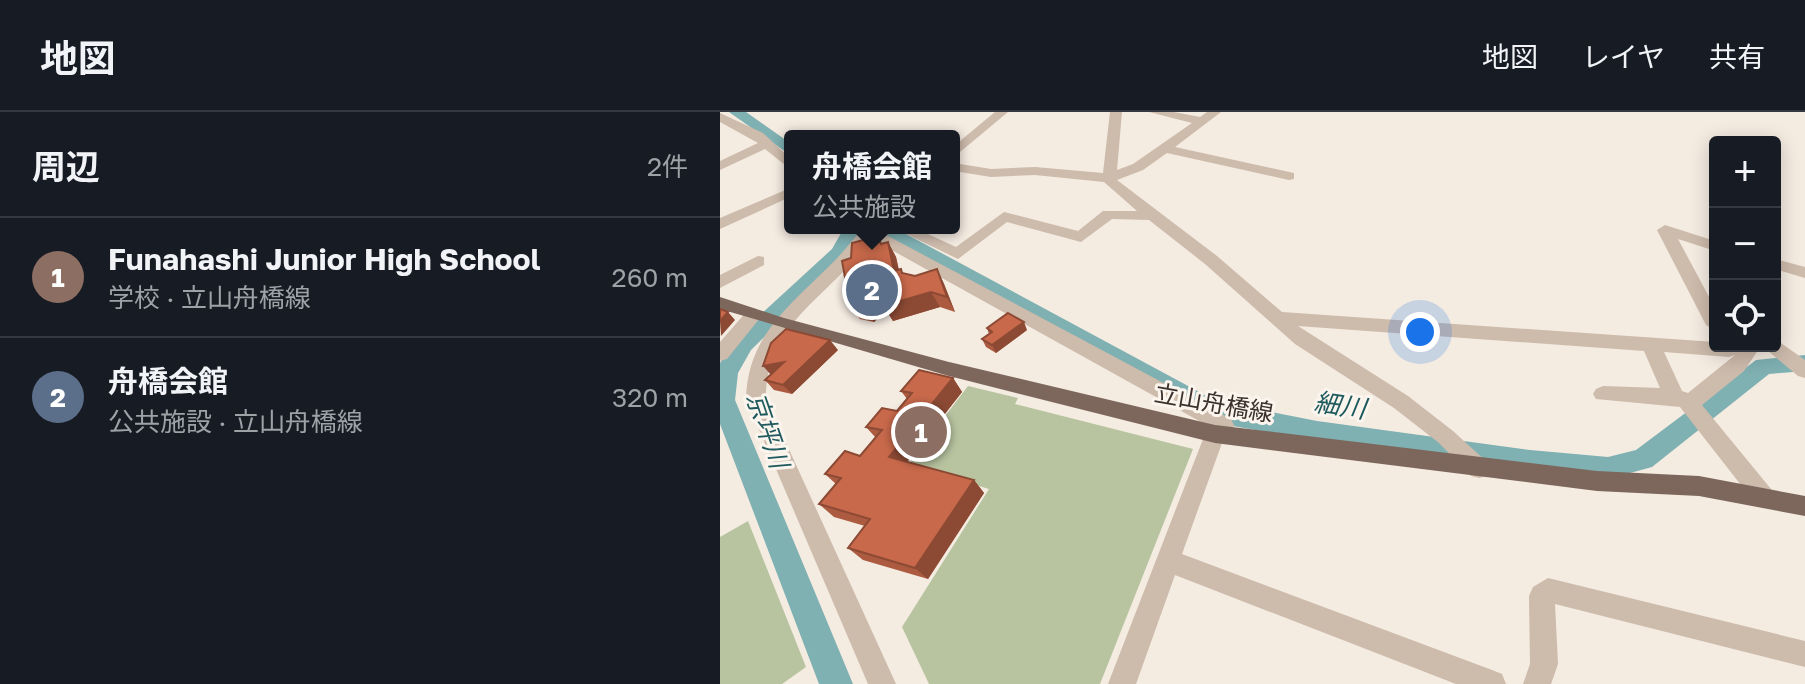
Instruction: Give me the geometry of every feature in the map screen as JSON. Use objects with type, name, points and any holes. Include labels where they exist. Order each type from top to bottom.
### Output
[{"type":"main road","name":"立山舟橋線","points":[[720,303],[782,324],[949,369],[1219,435],[1479,469],[1597,481],[1699,486],[1805,506]]},
{"type":"street","points":[[720,116],[728,112]]},
{"type":"street","points":[[960,148],[1002,112]]},
{"type":"street","points":[[1116,112],[1109,178],[1114,186],[1211,260],[1302,339],[1401,402],[1446,437],[1479,469]]},
{"type":"street","points":[[1155,112],[1202,121]]},
{"type":"street","points":[[960,168],[991,173],[1035,171],[1109,178],[1138,167],[1215,112]]},
{"type":"street","points":[[720,116],[768,143],[784,159]]},
{"type":"street","points":[[720,166],[768,143]]},
{"type":"street","points":[[1164,148],[1289,176]]},
{"type":"street","points":[[723,220],[784,195]]},
{"type":"street","points":[[915,234],[958,254],[1004,217],[1081,237],[1108,214],[1154,216]]},
{"type":"street","points":[[1709,244],[1665,230],[1709,314]]},
{"type":"street","points":[[865,234],[782,324],[765,347],[755,376],[756,399],[882,684]]},
{"type":"street","points":[[874,234],[1224,425],[1122,684]]},
{"type":"street","points":[[720,282],[758,261]]},
{"type":"street","points":[[1781,266],[1805,273]]},
{"type":"street","points":[[722,346],[754,314]]},
{"type":"street","points":[[1278,318],[1709,349]]},
{"type":"street","points":[[1651,345],[1680,399],[1763,496]]},
{"type":"street","points":[[1781,351],[1805,371]]},
{"type":"street","points":[[1603,394],[1695,399],[1737,366],[1748,352]]},
{"type":"street","points":[[1170,561],[1492,684]]},
{"type":"street","points":[[1537,684],[1544,664],[1542,596],[1548,590],[1805,654]]},
{"type":"green space","points":[[968,386],[1018,398],[1015,404],[1193,449],[1100,684],[929,684],[902,627],[989,489],[908,465]]},
{"type":"green space","points":[[748,521],[806,667],[782,684],[720,684],[720,537]]},
{"type":"building","points":[[878,236],[881,244],[888,242],[894,271],[901,269],[902,273],[915,276],[937,269],[947,297],[931,292],[883,306],[881,291],[864,308],[850,305],[842,261],[851,258],[852,243]]},
{"type":"building","points":[[720,309],[728,312],[720,321]]},
{"type":"building","points":[[1008,313],[1024,322],[992,345],[982,339],[992,332],[987,328]]},
{"type":"building","points":[[786,329],[830,340],[783,385],[765,380],[784,362],[763,366],[771,343]]},
{"type":"building","points":[[919,370],[953,378],[889,457],[974,480],[915,568],[848,548],[870,519],[819,504],[841,478],[825,474],[845,451],[860,456],[882,430],[866,427],[882,408],[897,411],[912,393],[901,391]]},
{"type":"waterway","name":"細川","points":[[736,112],[784,146]]},
{"type":"waterway","name":"京坪川","points":[[836,684],[723,400],[726,373],[743,344],[840,252],[850,234]]},
{"type":"waterway","name":"細川","points":[[892,234],[1208,408],[1233,416],[1317,431],[1530,461],[1608,468],[1643,459],[1764,366],[1805,363]]},
{"type":"place","name":"舟橋会館","points":[[872,290]]},
{"type":"place","name":"Funahashi Junior High School","points":[[921,432]]}]
